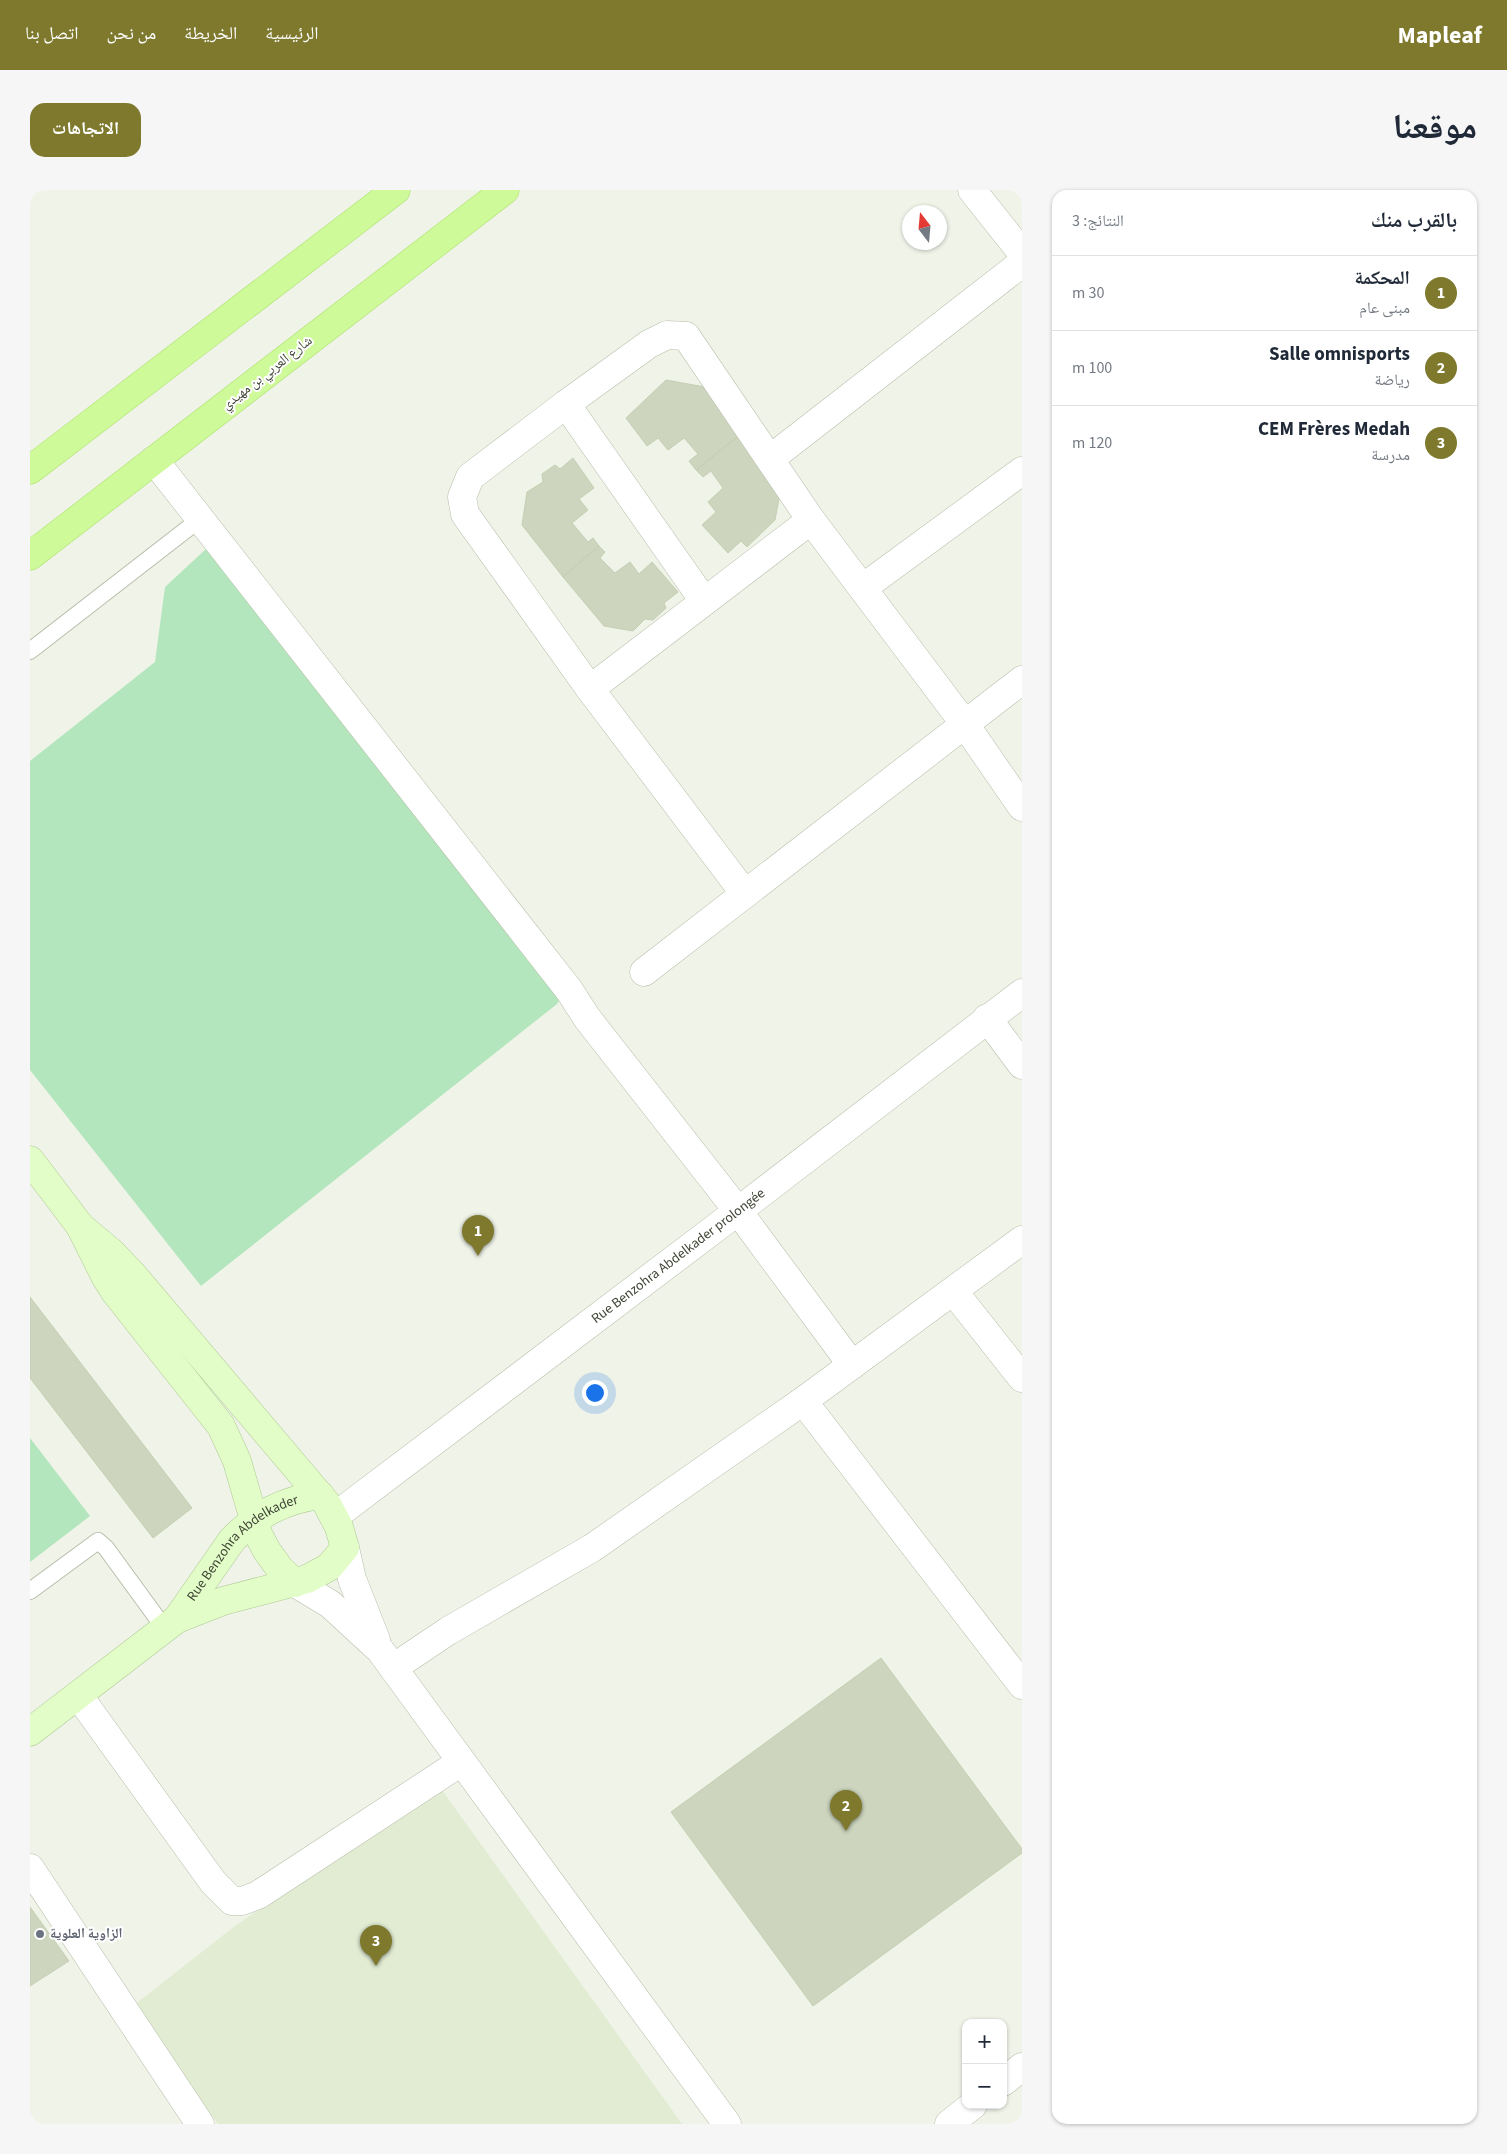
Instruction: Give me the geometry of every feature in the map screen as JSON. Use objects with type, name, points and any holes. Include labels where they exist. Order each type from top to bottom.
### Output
[{"type":"main road","points":[[30,470],[396,190]]},
{"type":"main road","name":"شارع العربي بن مهيدي","points":[[30,556],[505,190]]},
{"type":"street","points":[[972,190],[1022,253]]},
{"type":"street","points":[[770,459],[1022,263]]},
{"type":"street","points":[[745,894],[590,689],[465,514],[462,497],[470,477],[648,344],[667,335],[686,336],[812,520],[964,723],[1022,808]]},
{"type":"street","points":[[566,404],[704,601]]},
{"type":"street","points":[[154,460],[563,982],[587,1018],[738,1211],[852,1365]]},
{"type":"street","points":[[864,587],[1022,471]]},
{"type":"street","points":[[590,689],[812,520]]},
{"type":"street","points":[[644,972],[1022,680]]},
{"type":"street","name":"Rue Benzohra Abdelkader prolongée","points":[[327,1506],[738,1211],[1022,993]]},
{"type":"street","points":[[987,1018],[1022,1065]]},
{"type":"street","points":[[34,1172],[80,1226],[128,1270],[327,1506],[345,1548],[354,1587],[386,1659]]},
{"type":"street","points":[[80,1226],[102,1271],[115,1292],[221,1426],[237,1461],[253,1519],[267,1551],[280,1569],[295,1583],[330,1604],[386,1659],[727,2124]]},
{"type":"street","points":[[386,1659],[448,1631],[592,1548],[803,1401],[954,1292],[1022,1240]]},
{"type":"street","points":[[954,1292],[1022,1378]]},
{"type":"street","points":[[803,1401],[1022,1685]]},
{"type":"street","name":"Rue Benzohra Abdelkader","points":[[171,1624],[232,1540],[253,1519],[286,1502],[327,1506]]},
{"type":"street","name":"Rue Benzohra Abdelkader","points":[[30,1732],[171,1624],[231,1598],[295,1583],[318,1574],[328,1567],[345,1548]]},
{"type":"street","points":[[78,1695],[214,1882],[232,1901],[242,1901],[258,1895],[460,1762]]},
{"type":"street","points":[[30,1868],[200,2124]]},
{"type":"street","points":[[1007,2079],[1022,2067]]},
{"type":"street","points":[[949,2124],[968,2109]]},
{"type":"lane","points":[[30,651],[200,520]]},
{"type":"lane","points":[[30,1591],[98,1541],[171,1624]]},
{"type":"shaded area","points":[[439,1786],[682,2124],[218,2124],[133,2006],[235,1926]]},
{"type":"green space","points":[[206,549],[565,990],[557,1004],[201,1286],[30,1070],[30,761],[155,662],[165,587]]},
{"type":"green space","points":[[30,1438],[90,1516],[30,1562]]},
{"type":"building","points":[[666,380],[705,387],[741,434],[696,470],[689,461],[698,454],[684,438],[668,450],[658,438],[647,446],[626,418]]},
{"type":"building","points":[[741,434],[781,488],[775,520],[747,547],[741,541],[728,553],[702,525],[716,512],[708,502],[723,488],[711,471],[703,477],[696,470]]},
{"type":"building","points":[[573,458],[594,488],[579,499],[588,510],[572,523],[588,542],[593,538],[599,546],[563,577],[522,525],[527,492],[543,482],[542,474],[555,465],[560,469]]},
{"type":"building","points":[[599,546],[605,552],[600,558],[615,573],[630,562],[639,574],[652,562],[678,592],[664,603],[666,608],[653,620],[645,619],[633,631],[604,626],[563,577]]},
{"type":"building","points":[[30,1297],[192,1508],[153,1538],[30,1378]]},
{"type":"building","points":[[881,1658],[1022,1849],[1022,1853],[813,2006],[671,1812]]},
{"type":"building","name":"الزاوية العلوية","points":[[30,1907],[69,1961],[30,1986]]},
{"type":"place","name":"المحكمة","points":[[478,1256]]},
{"type":"place","name":"Salle omnisports","points":[[846,1831]]},
{"type":"place","name":"الزاوية العلوية","points":[[40,1934]]},
{"type":"place","name":"CEM Frères Medah","points":[[376,1966]]}]
